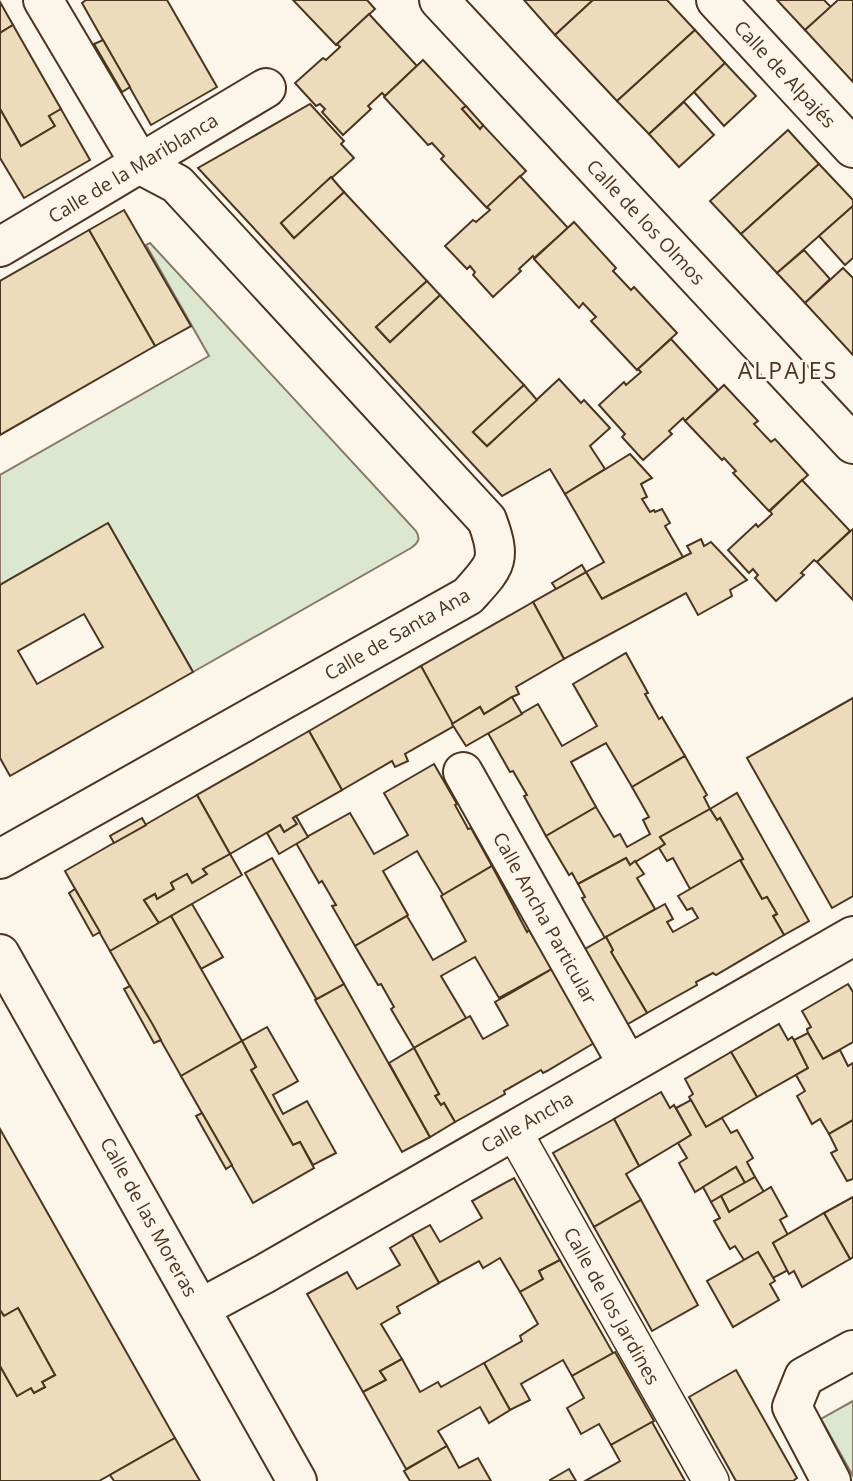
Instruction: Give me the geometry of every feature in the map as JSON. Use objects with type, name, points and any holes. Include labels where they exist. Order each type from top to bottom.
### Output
[{"type":"street","points":[[43,0],[141,165]]},
{"type":"street","name":"Calle de los Olmos","points":[[439,0],[851,437]]},
{"type":"street","name":"Calle de Alpajés","points":[[716,0],[853,148]]},
{"type":"street","name":"Calle de la Mariblanca","points":[[0,247],[266,88]]},
{"type":"street","name":"Calle de Santa Ana","points":[[0,859],[468,596],[492,570],[496,544],[487,520],[177,184],[141,165]]},
{"type":"street","name":"Calle Ancha Particular","points":[[463,772],[628,1065]]},
{"type":"street","name":"Calle Ancha","points":[[201,1308],[853,936]]},
{"type":"street","name":"Calle de las Moreras","points":[[0,954],[297,1481]]},
{"type":"street","name":"Calle de los Jardines","points":[[513,1130],[712,1481]]},
{"type":"street","points":[[831,1481],[792,1407],[804,1377],[853,1350]]},
{"type":"green space","points":[[150,243],[418,536],[417,543],[411,548],[193,672],[108,523],[0,585],[0,475],[209,356],[146,245]]},
{"type":"green space","points":[[853,1401],[853,1476],[821,1419]]},
{"type":"building","points":[[86,0],[167,0],[217,87],[151,125],[82,3]]},
{"type":"building","points":[[293,0],[367,0],[375,9],[336,45]]},
{"type":"building","points":[[524,0],[593,0],[555,35]]},
{"type":"building","points":[[593,0],[667,0],[695,30],[617,101],[555,35]]},
{"type":"building","points":[[777,0],[824,0],[831,7],[805,30]]},
{"type":"building","points":[[838,0],[853,0],[853,82],[805,30]]},
{"type":"building","points":[[0,2],[13,25],[0,33]]},
{"type":"building","points":[[369,14],[417,66],[385,96],[382,93],[368,106],[371,109],[343,135],[322,112],[325,109],[320,104],[316,106],[295,83],[340,47],[337,44]]},
{"type":"building","points":[[13,25],[61,109],[49,116],[55,126],[21,146],[0,109],[0,33]]},
{"type":"building","points":[[695,30],[725,63],[649,134],[617,101]]},
{"type":"building","points":[[103,40],[130,87],[122,92],[94,44]]},
{"type":"building","points":[[423,60],[466,106],[462,109],[480,129],[483,125],[526,171],[487,208],[441,159],[444,156],[432,143],[428,145],[384,97]]},
{"type":"building","points":[[725,63],[756,96],[724,126],[694,92]]},
{"type":"building","points":[[684,102],[714,135],[679,167],[649,134]]},
{"type":"building","points":[[310,104],[344,141],[341,144],[354,158],[281,223],[294,238],[344,192],[427,281],[376,327],[390,342],[440,295],[524,385],[473,432],[487,446],[559,379],[581,403],[584,400],[610,428],[590,446],[605,469],[565,494],[550,469],[502,496],[198,168]]},
{"type":"building","points":[[466,106],[483,125],[480,129],[462,109]]},
{"type":"building","points":[[0,109],[21,146],[55,126],[49,116],[61,109],[90,160],[24,198],[0,158]]},
{"type":"building","points":[[788,130],[819,164],[741,234],[710,201]]},
{"type":"building","points":[[819,164],[853,200],[853,206],[777,273],[741,234]]},
{"type":"building","points":[[520,176],[568,228],[534,258],[533,256],[493,297],[473,275],[475,272],[470,266],[467,269],[445,246],[473,220],[476,222],[490,210],[487,207]]},
{"type":"building","points":[[331,177],[344,192],[294,238],[281,223]]},
{"type":"building","points":[[853,206],[853,258],[845,265],[819,236]]},
{"type":"building","points":[[124,210],[191,326],[155,346],[89,230]]},
{"type":"building","points":[[574,222],[616,268],[613,271],[631,290],[634,287],[677,333],[637,370],[591,321],[596,317],[583,303],[579,308],[534,259]]},
{"type":"building","points":[[89,230],[155,346],[0,435],[0,281]]},
{"type":"building","points":[[804,250],[830,279],[805,303],[777,273]]},
{"type":"building","points":[[843,268],[853,278],[853,355],[805,303]]},
{"type":"building","points":[[427,281],[440,295],[390,342],[376,327]]},
{"type":"building","points":[[671,339],[718,390],[685,421],[683,418],[669,431],[672,434],[643,460],[622,437],[625,434],[599,405],[624,382],[626,385],[641,372],[638,369]]},
{"type":"building","points":[[524,385],[537,400],[487,446],[473,432]]},
{"type":"building","points":[[724,385],[758,421],[754,424],[771,442],[775,439],[808,475],[769,511],[733,473],[736,471],[724,458],[722,460],[685,421]]},
{"type":"building","points":[[630,454],[652,478],[641,484],[647,497],[642,499],[650,512],[662,509],[670,523],[665,526],[683,557],[602,599],[586,572],[604,562],[565,494]]},
{"type":"building","points":[[802,480],[850,531],[817,562],[814,560],[801,573],[804,575],[776,601],[755,578],[758,575],[753,569],[749,573],[728,550],[756,524],[758,527],[772,514],[770,511]]},
{"type":"building","points":[[108,523],[193,672],[10,776],[0,758],[0,585]],"holes":[[[84,614],[103,647],[37,684],[18,651]]]},
{"type":"building","points":[[853,529],[853,600],[817,562]]},
{"type":"building","points":[[701,539],[704,546],[711,542],[747,580],[730,590],[732,596],[698,615],[686,593],[564,659],[533,602],[586,572],[602,599],[691,553],[687,546]]},
{"type":"building","points":[[582,565],[586,572],[556,589],[552,583]]},
{"type":"building","points":[[533,602],[564,659],[516,687],[519,694],[484,714],[480,707],[452,724],[421,666]]},
{"type":"building","points":[[626,653],[659,719],[662,717],[685,756],[632,787],[606,743],[571,762],[596,807],[546,836],[524,796],[527,795],[513,771],[510,772],[488,733],[538,704],[562,746],[597,726],[573,684]]},
{"type":"building","points":[[421,666],[454,726],[405,754],[408,761],[395,767],[392,761],[342,790],[309,731]]},
{"type":"building","points":[[512,697],[522,714],[466,746],[452,724],[480,707],[484,714]]},
{"type":"building","points":[[853,698],[853,896],[832,908],[747,758]]},
{"type":"building","points":[[309,731],[342,790],[293,818],[297,824],[284,832],[280,825],[230,854],[197,795]]},
{"type":"building","points":[[685,756],[707,795],[704,797],[710,809],[660,837],[665,844],[630,865],[626,858],[578,884],[572,873],[569,875],[546,836],[596,807],[614,837],[620,834],[627,847],[650,834],[643,820],[649,817],[632,787]]},
{"type":"building","points":[[434,764],[468,829],[471,828],[492,866],[443,895],[417,851],[383,871],[408,915],[355,946],[332,906],[336,905],[322,881],[319,883],[296,843],[350,813],[374,854],[408,835],[384,793]]},
{"type":"building","points":[[737,793],[809,921],[784,935],[773,916],[777,914],[767,897],[762,899],[720,818],[717,820],[710,809]]},
{"type":"building","points":[[197,795],[230,854],[203,869],[207,874],[192,883],[187,874],[171,883],[174,889],[157,899],[155,894],[144,900],[159,923],[110,951],[65,871]]},
{"type":"building","points":[[710,809],[717,820],[720,818],[743,859],[690,889],[673,858],[667,861],[659,848],[665,844],[660,837]]},
{"type":"building","points":[[296,816],[308,837],[279,854],[267,833],[280,825],[284,832],[297,824],[293,818]]},
{"type":"building","points":[[142,818],[146,825],[114,843],[110,836]]},
{"type":"building","points":[[230,854],[242,875],[159,923],[144,900],[155,894],[157,899],[174,889],[171,883],[187,874],[192,883],[207,874],[203,869]]},
{"type":"building","points":[[272,858],[344,984],[317,1000],[245,873]]},
{"type":"building","points":[[626,858],[630,865],[635,861],[644,874],[637,878],[655,909],[605,938],[582,898],[585,897],[578,884]]},
{"type":"building","points":[[740,860],[762,899],[767,897],[777,914],[773,916],[784,935],[716,975],[713,973],[696,982],[697,985],[647,1013],[611,952],[613,950],[606,937],[665,904],[673,919],[667,922],[673,932],[698,918],[692,908],[687,910],[678,896]]},
{"type":"building","points":[[492,866],[527,932],[529,930],[552,969],[499,998],[475,957],[441,976],[466,1018],[414,1048],[391,1009],[394,1007],[381,984],[378,985],[355,946],[407,916],[433,960],[466,941],[441,896]]},
{"type":"building","points":[[75,889],[100,932],[93,936],[69,893]]},
{"type":"building","points":[[192,904],[223,957],[201,969],[171,916]]},
{"type":"building","points":[[171,916],[242,1041],[181,1076],[110,951]]},
{"type":"building","points":[[606,937],[613,950],[611,952],[647,1013],[621,1028],[578,953]]},
{"type":"building","points":[[552,969],[594,1043],[547,1071],[543,1073],[541,1070],[504,1091],[505,1094],[455,1122],[444,1103],[441,1105],[435,1096],[439,1094],[414,1048],[470,1016],[483,1039],[508,1025],[495,1002]]},
{"type":"building","points":[[344,984],[430,1137],[402,1152],[315,1000]]},
{"type":"building","points":[[848,984],[853,992],[853,1042],[823,1059],[808,1033],[807,1029],[811,1027],[802,1011]]},
{"type":"building","points":[[130,986],[161,1040],[154,1043],[124,989]]},
{"type":"building","points":[[779,1024],[788,1040],[792,1037],[794,1040],[808,1068],[757,1097],[731,1052]]},
{"type":"building","points":[[267,1027],[298,1081],[273,1095],[283,1114],[307,1101],[336,1153],[313,1165],[300,1142],[293,1145],[251,1070],[256,1067],[242,1041]]},
{"type":"building","points":[[808,1033],[823,1059],[840,1050],[848,1066],[853,1063],[853,1120],[829,1134],[820,1119],[812,1124],[797,1096],[805,1091],[796,1075],[808,1068],[794,1040]]},
{"type":"building","points":[[242,1041],[256,1067],[251,1070],[293,1145],[300,1142],[314,1168],[253,1203],[181,1076]]},
{"type":"building","points":[[414,1048],[439,1094],[435,1096],[441,1105],[444,1103],[455,1122],[430,1137],[389,1063]]},
{"type":"building","points":[[731,1052],[757,1097],[706,1127],[689,1097],[693,1094],[685,1079]]},
{"type":"building","points":[[661,1092],[670,1108],[674,1105],[691,1135],[639,1166],[614,1119]]},
{"type":"building","points":[[691,1100],[706,1127],[722,1118],[731,1133],[737,1130],[753,1158],[747,1162],[755,1177],[745,1183],[736,1167],[695,1192],[679,1163],[687,1158],[678,1143],[691,1135],[676,1108]]},
{"type":"building","points":[[202,1113],[232,1165],[226,1169],[196,1116]]},
{"type":"building","points":[[614,1119],[639,1166],[626,1174],[641,1200],[594,1227],[553,1153]]},
{"type":"building","points":[[853,1120],[853,1179],[847,1181],[831,1153],[837,1150],[829,1134]]},
{"type":"building","points":[[0,1129],[175,1438],[99,1481],[0,1481],[0,1366],[17,1396],[31,1388],[34,1393],[45,1387],[42,1382],[55,1375],[18,1308],[4,1316],[0,1310]]},
{"type":"building","points":[[736,1167],[745,1183],[711,1202],[703,1187]]},
{"type":"building","points":[[755,1177],[764,1192],[729,1212],[721,1196]]},
{"type":"building","points":[[514,1178],[560,1260],[539,1271],[543,1279],[520,1292],[500,1258],[483,1268],[479,1261],[439,1283],[412,1235],[430,1225],[440,1242],[482,1218],[472,1201]]},
{"type":"building","points":[[771,1187],[787,1216],[780,1220],[788,1235],[773,1243],[788,1270],[773,1278],[758,1252],[744,1260],[735,1246],[730,1249],[714,1221],[720,1218],[711,1202],[721,1196],[729,1212]]},
{"type":"building","points":[[853,1197],[853,1257],[850,1259],[824,1213]]},
{"type":"building","points":[[641,1200],[698,1305],[652,1331],[594,1227]]},
{"type":"building","points":[[824,1213],[850,1259],[802,1287],[794,1271],[789,1274],[773,1243]]},
{"type":"building","points":[[412,1235],[439,1283],[397,1307],[400,1313],[381,1324],[402,1359],[380,1371],[386,1380],[363,1392],[307,1294],[347,1272],[357,1289],[400,1265],[390,1248]]},
{"type":"building","points":[[758,1252],[775,1281],[770,1284],[779,1300],[733,1327],[707,1281]]},
{"type":"building","points":[[560,1260],[613,1353],[572,1376],[563,1360],[521,1384],[530,1400],[510,1410],[484,1363],[522,1341],[520,1336],[538,1324],[520,1292],[543,1279],[539,1271]]},
{"type":"building","points":[[18,1308],[55,1375],[42,1382],[45,1387],[34,1393],[31,1388],[17,1396],[0,1366],[0,1310],[4,1316]]},
{"type":"building","points":[[615,1352],[654,1421],[611,1445],[599,1424],[581,1434],[567,1408],[584,1398],[572,1376]]},
{"type":"building","points":[[402,1359],[420,1392],[438,1382],[441,1387],[484,1363],[510,1410],[489,1423],[480,1407],[438,1431],[447,1446],[406,1469],[363,1392],[386,1380],[380,1371]]},
{"type":"building","points":[[736,1370],[797,1478],[793,1481],[736,1481],[689,1397]]},
{"type":"building","points":[[652,1422],[685,1481],[585,1481],[620,1461],[611,1445]]},
{"type":"building","points":[[175,1438],[200,1481],[114,1481],[110,1475]]},
{"type":"building","points":[[447,1446],[459,1468],[478,1458],[491,1481],[410,1481],[404,1471]]},
{"type":"building","points":[[569,1469],[576,1481],[550,1481],[550,1480]]},
{"type":"district","name":"ALPAJES","points":[[788,371]]}]
